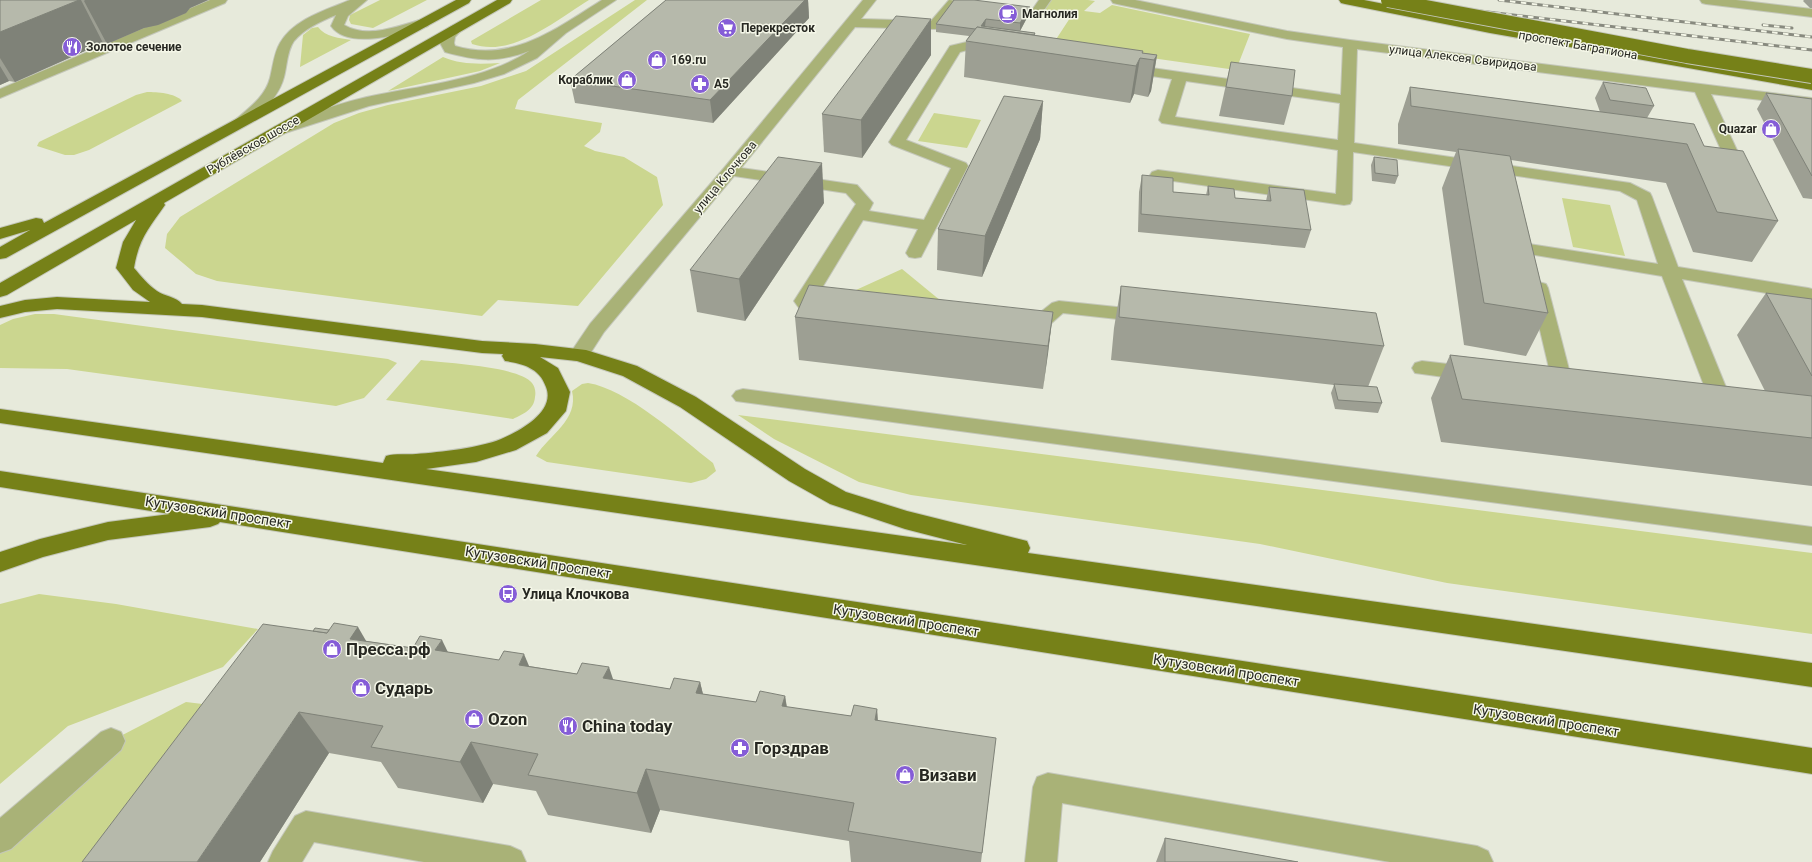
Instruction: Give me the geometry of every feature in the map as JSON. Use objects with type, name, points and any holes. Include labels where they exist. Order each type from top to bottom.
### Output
[{"type":"main road","name":"Рублёвское шоссе","points":[[0,254],[465,0]]},
{"type":"main road","name":"Рублёвское шоссе","points":[[0,291],[506,0]]},
{"type":"main road","name":"проспект Багратиона","points":[[1345,0],[1490,29],[1812,86]]},
{"type":"main road","name":"проспект Багратиона","points":[[1388,0],[1656,50],[1812,76]]},
{"type":"main road","points":[[168,193],[142,222],[129,246],[125,268],[136,284],[147,294],[164,302],[202,310],[482,347],[535,350],[579,355],[630,371],[688,402],[797,475],[838,498],[905,520],[1136,578]]},
{"type":"main road","points":[[0,234],[59,216],[104,197]]},
{"type":"main road","points":[[0,312],[24,306],[57,302],[202,310]]},
{"type":"main road","points":[[324,462],[416,462],[476,454],[508,445],[539,428],[555,411],[559,392],[551,373],[535,362],[482,347]]},
{"type":"main road","points":[[0,416],[1812,675]]},
{"type":"main road","name":"Кутузовский проспект","points":[[0,479],[1812,761]]},
{"type":"main road","points":[[0,562],[40,548],[108,531],[235,515]]},
{"type":"street","points":[[0,94],[221,0]]},
{"type":"street","points":[[361,0],[344,12],[338,19],[337,26],[352,33],[384,33],[423,23]]},
{"type":"street","points":[[240,123],[268,96],[275,84],[284,47],[290,38],[305,26],[324,15],[361,0]]},
{"type":"street","points":[[456,28],[449,36],[447,44],[450,50],[469,56],[483,56],[512,52],[540,42],[560,32],[610,0]]},
{"type":"street","name":"улица Клочкова","points":[[579,355],[598,328],[730,171],[870,0]]},
{"type":"street","points":[[851,23],[935,25],[952,3],[1035,14],[1045,0]]},
{"type":"street","name":"улица Алексея Свиридова","points":[[1117,0],[1287,35],[1812,102]]},
{"type":"street","points":[[1706,0],[1716,0]]},
{"type":"street","points":[[1711,0],[1812,13]]},
{"type":"street","points":[[279,130],[365,102],[474,79],[500,71],[532,55],[560,32]]},
{"type":"street","points":[[1158,175],[1344,200],[1350,44]]},
{"type":"street","points":[[915,253],[960,166],[897,142],[899,137],[955,49],[971,45],[1010,51]]},
{"type":"street","points":[[1111,66],[1348,100]]},
{"type":"street","points":[[1180,76],[1167,120],[1624,187],[1644,197],[1670,272],[1723,407],[1700,404]]},
{"type":"street","points":[[1701,88],[1739,172]]},
{"type":"street","points":[[1510,170],[1516,191]]},
{"type":"street","points":[[730,171],[851,189],[865,202],[804,301],[817,317],[824,318]]},
{"type":"street","points":[[858,214],[929,226]]},
{"type":"street","points":[[1563,385],[1531,255],[1670,272],[1808,294]]},
{"type":"street","points":[[1015,338],[1019,339],[1059,307],[1161,317]]},
{"type":"street","points":[[1422,368],[1493,377]]},
{"type":"street","points":[[743,396],[1812,536]]},
{"type":"street","points":[[0,838],[111,741]]},
{"type":"street","points":[[1040,862],[1048,788],[1477,862]]},
{"type":"street","points":[[284,862],[306,826],[510,862]]},
{"type":"green space","points":[[380,0],[427,0],[373,28],[351,24],[349,20],[350,15]]},
{"type":"green space","points":[[541,0],[589,0],[534,35],[518,42],[503,46],[487,47],[472,44],[471,41]]},
{"type":"green space","points":[[635,0],[647,0],[518,100],[515,109],[602,123],[600,132],[584,146],[595,151],[624,157],[657,177],[663,205],[578,306],[498,300],[482,316],[217,281],[196,274],[165,248],[167,234],[180,217],[334,123],[359,113],[388,105],[481,86],[526,71]]},
{"type":"green space","points":[[1045,0],[1095,1],[1084,11],[1100,13],[1112,5],[1250,34],[1236,70],[1053,44],[1070,18],[1035,14]]},
{"type":"green space","points":[[318,27],[329,35],[351,40],[300,67],[303,35],[312,28]]},
{"type":"green space","points":[[443,57],[464,63],[500,63],[480,71],[388,91]]},
{"type":"green space","points":[[147,92],[175,96],[182,101],[89,150],[74,155],[65,155],[37,146],[39,142],[136,95]]},
{"type":"green space","points":[[934,113],[981,120],[967,148],[918,141]]},
{"type":"green space","points":[[1562,198],[1610,205],[1625,256],[1573,247]]},
{"type":"green space","points":[[902,269],[941,301],[856,290]]},
{"type":"green space","points":[[35,314],[54,314],[388,359],[397,363],[364,398],[336,406],[67,369],[0,368],[0,325],[13,319]]},
{"type":"green space","points":[[421,360],[480,366],[497,369],[524,377],[534,386],[535,395],[533,405],[527,411],[513,419],[386,400]]},
{"type":"green space","points":[[588,383],[603,387],[636,404],[670,428],[713,463],[716,471],[706,479],[691,483],[547,462],[536,456],[567,419],[573,401],[572,391],[582,384]]},
{"type":"green space","points":[[738,415],[1812,553],[1812,634],[1447,583],[1260,544],[911,495],[859,482],[774,439]]},
{"type":"green space","points":[[39,594],[116,604],[258,629],[223,667],[68,726],[0,784],[0,604]]},
{"type":"green space","points":[[186,702],[261,711],[154,862],[0,862],[0,838],[111,741]]},
{"type":"building","points":[[0,0],[79,0],[0,32]]},
{"type":"building","points":[[666,0],[805,0],[710,100],[570,80]]},
{"type":"building","points":[[954,0],[974,0],[1030,7],[1020,23],[986,19],[981,26],[1035,33],[1034,35],[977,27],[975,29],[936,24]]},
{"type":"building","points":[[896,16],[931,19],[861,120],[822,114]]},
{"type":"building","points":[[977,27],[1143,51],[1142,53],[1157,55],[1154,60],[1140,58],[1136,66],[966,41]]},
{"type":"building","points":[[1231,62],[1295,70],[1292,96],[1226,87]]},
{"type":"building","points":[[1603,82],[1646,88],[1654,106],[1610,100]]},
{"type":"building","points":[[1410,87],[1694,124],[1704,146],[1743,151],[1778,221],[1717,212],[1687,144],[1411,106]]},
{"type":"building","points":[[1766,93],[1812,99],[1812,176]]},
{"type":"building","points":[[1004,96],[1043,101],[985,236],[938,229]]},
{"type":"building","points":[[1458,149],[1510,156],[1548,313],[1484,303]]},
{"type":"building","points":[[778,157],[822,163],[739,279],[690,270]]},
{"type":"building","points":[[1374,157],[1397,160],[1398,176],[1375,173]]},
{"type":"building","points":[[1142,175],[1173,178],[1173,192],[1209,195],[1208,186],[1234,189],[1235,198],[1271,201],[1269,187],[1304,190],[1311,230],[1141,214]]},
{"type":"building","points":[[809,285],[1053,312],[1048,346],[795,317]]},
{"type":"building","points":[[1121,286],[1376,313],[1384,346],[1119,317]]},
{"type":"building","points":[[1766,293],[1812,299],[1812,376]]},
{"type":"building","points":[[1450,355],[1812,396],[1812,438],[1462,399]]},
{"type":"building","points":[[1334,384],[1377,387],[1382,403],[1338,400]]},
{"type":"building","points":[[334,623],[358,627],[350,639],[413,648],[420,636],[442,640],[435,650],[499,660],[504,651],[524,654],[519,665],[577,674],[582,663],[609,667],[603,678],[670,689],[674,678],[700,682],[696,693],[756,702],[760,691],[785,696],[782,706],[851,716],[854,705],[877,709],[875,720],[996,738],[982,853],[848,831],[854,803],[646,769],[637,793],[528,775],[538,754],[471,742],[460,762],[371,747],[383,726],[299,712],[197,862],[82,862],[263,624],[327,633]]},
{"type":"building","points":[[315,628],[329,630],[327,633],[313,631]]},
{"type":"building","points":[[1165,838],[1298,862],[1165,862]]},
{"type":"railway","points":[[1386,0],[1812,50]]},
{"type":"railway","points":[[1499,0],[1812,37]]},
{"type":"railway","points":[[1763,25],[1792,28]]},
{"type":"place","name":"Магнолия","points":[[1008,14]]},
{"type":"place","name":"Перекресток","points":[[727,28]]},
{"type":"place","name":"Золотое сечение","points":[[72,47]]},
{"type":"place","name":"169.ru","points":[[657,60]]},
{"type":"place","name":"Кораблик","points":[[627,80]]},
{"type":"place","name":"А5","points":[[700,84]]},
{"type":"place","name":"Quazar","points":[[1771,129]]},
{"type":"place","name":"Улица Клочкова","points":[[508,594]]},
{"type":"place","name":"Пресса.рф","points":[[332,649]]},
{"type":"place","name":"Сударь","points":[[361,688]]},
{"type":"place","name":"Ozon","points":[[474,719]]},
{"type":"place","name":"China today","points":[[568,726]]},
{"type":"place","name":"Горздрав","points":[[740,748]]},
{"type":"place","name":"Визави","points":[[905,775]]}]
